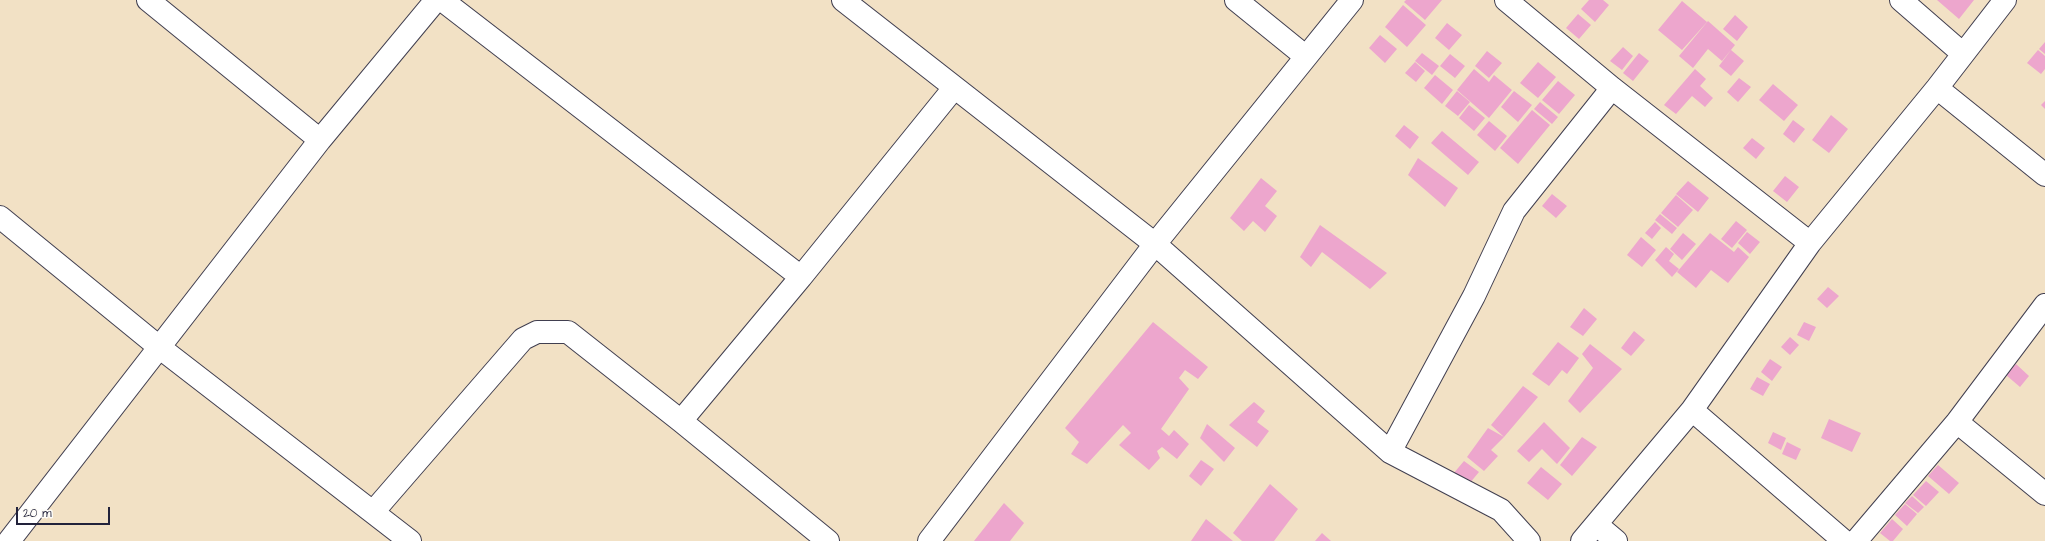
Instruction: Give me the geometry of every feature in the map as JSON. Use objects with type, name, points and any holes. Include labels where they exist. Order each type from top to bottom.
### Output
[{"type":"street","points":[[148,0],[320,140]]},
{"type":"street","points":[[9,541],[320,140],[436,0]]},
{"type":"street","points":[[442,0],[801,277]]},
{"type":"street","points":[[843,0],[1155,244],[1390,452],[1501,510],[1529,541]]},
{"type":"street","points":[[1236,0],[1305,56]]},
{"type":"street","points":[[930,541],[1155,244],[1305,56],[1352,0]]},
{"type":"street","points":[[1506,0],[1612,88],[1810,243]]},
{"type":"street","points":[[1901,0],[1962,53]]},
{"type":"street","points":[[1582,541],[1692,410],[1810,243],[1937,88],[1962,53],[2005,0]]},
{"type":"street","points":[[681,421],[801,277],[954,88]]},
{"type":"street","points":[[1390,452],[1474,296],[1514,211],[1612,88]]},
{"type":"street","points":[[1937,88],[2045,175]]},
{"type":"street","points":[[0,217],[159,346],[410,541]]},
{"type":"street","points":[[1856,541],[1957,422],[2045,305]]},
{"type":"street","points":[[373,512],[523,339],[537,332],[568,332],[681,421],[828,541]]},
{"type":"street","points":[[1692,410],[1844,541]]},
{"type":"street","points":[[1957,422],[2045,494]]},
{"type":"street","points":[[1597,525],[1616,541]]},
{"type":"building","points":[[1406,0],[1442,0],[1425,20],[1404,2]]},
{"type":"building","points":[[1589,0],[1603,0],[1609,5],[1595,22],[1581,9]]},
{"type":"building","points":[[1937,0],[1974,0],[1959,19]]},
{"type":"building","points":[[1682,1],[1707,22],[1682,50],[1658,30]]},
{"type":"building","points":[[1403,5],[1426,25],[1407,47],[1385,27]]},
{"type":"building","points":[[1578,14],[1591,25],[1579,39],[1566,28]]},
{"type":"building","points":[[1735,15],[1748,27],[1737,41],[1723,29]]},
{"type":"building","points":[[1708,21],[1735,45],[1722,61],[1708,49],[1693,68],[1679,56]]},
{"type":"building","points":[[1447,23],[1462,35],[1449,50],[1435,38]]},
{"type":"building","points":[[1380,35],[1397,49],[1385,63],[1369,48]]},
{"type":"building","points":[[2045,42],[2045,54],[2039,49]]},
{"type":"building","points":[[1623,47],[1633,56],[1622,70],[1610,61]]},
{"type":"building","points":[[1731,50],[1744,61],[1731,76],[1719,66]]},
{"type":"building","points":[[2038,50],[2045,56],[2045,69],[2041,74],[2027,63]]},
{"type":"building","points":[[1487,51],[1502,63],[1489,78],[1475,66]]},
{"type":"building","points":[[1422,53],[1439,66],[1432,75],[1415,61]]},
{"type":"building","points":[[1639,53],[1649,61],[1633,81],[1623,73]]},
{"type":"building","points":[[1450,54],[1465,66],[1455,78],[1440,66]]},
{"type":"building","points":[[1415,62],[1425,71],[1416,82],[1405,73]]},
{"type":"building","points":[[1538,62],[1556,77],[1538,98],[1520,83]]},
{"type":"building","points":[[1474,69],[1489,82],[1494,75],[1512,90],[1489,118],[1457,90]]},
{"type":"building","points":[[1695,69],[1706,79],[1700,86],[1713,98],[1705,107],[1692,96],[1676,114],[1664,105]]},
{"type":"building","points":[[1435,75],[1453,90],[1442,104],[1424,88]]},
{"type":"building","points":[[1739,78],[1751,87],[1738,102],[1727,92]]},
{"type":"building","points":[[1558,81],[1575,95],[1559,114],[1542,100]]},
{"type":"building","points":[[1773,84],[1798,105],[1784,121],[1759,100]]},
{"type":"building","points":[[1457,91],[1470,102],[1458,116],[1445,106]]},
{"type":"building","points":[[1514,91],[1532,105],[1518,122],[1501,107]]},
{"type":"building","points":[[2045,101],[2045,109],[2041,105]]},
{"type":"building","points":[[1540,102],[1558,117],[1552,124],[1534,109]]},
{"type":"building","points":[[1469,105],[1485,118],[1474,131],[1459,118]]},
{"type":"building","points":[[1532,110],[1550,125],[1518,164],[1500,148]]},
{"type":"building","points":[[1831,115],[1848,129],[1829,153],[1812,140]]},
{"type":"building","points":[[1793,120],[1805,129],[1794,143],[1783,134]]},
{"type":"building","points":[[1489,121],[1507,136],[1495,151],[1477,135]]},
{"type":"building","points":[[1404,125],[1419,137],[1410,149],[1395,136]]},
{"type":"building","points":[[1442,131],[1479,162],[1468,175],[1431,143]]},
{"type":"building","points":[[1752,138],[1765,148],[1756,159],[1743,148]]},
{"type":"building","points":[[1418,158],[1458,188],[1445,207],[1408,175]]},
{"type":"building","points":[[1785,176],[1799,187],[1787,202],[1773,191]]},
{"type":"building","points":[[1261,178],[1277,191],[1265,206],[1277,216],[1265,232],[1253,221],[1244,231],[1230,218]]},
{"type":"building","points":[[1688,181],[1709,198],[1698,212],[1676,194]]},
{"type":"building","points":[[1552,194],[1567,206],[1556,218],[1542,206]]},
{"type":"building","points":[[1676,195],[1693,210],[1678,227],[1661,213]]},
{"type":"building","points":[[1660,214],[1677,228],[1672,234],[1655,220]]},
{"type":"building","points":[[1736,221],[1747,230],[1732,248],[1721,239]]},
{"type":"building","points":[[1655,222],[1661,228],[1652,239],[1645,233]]},
{"type":"building","points":[[1320,225],[1387,273],[1370,289],[1322,252],[1311,267],[1300,257]]},
{"type":"building","points":[[1747,232],[1760,242],[1750,254],[1738,243]]},
{"type":"building","points":[[1683,233],[1696,244],[1682,260],[1670,249]]},
{"type":"building","points":[[1710,233],[1734,252],[1738,247],[1749,257],[1728,283],[1711,270],[1696,288],[1677,272]]},
{"type":"building","points":[[1641,237],[1656,250],[1642,267],[1627,255]]},
{"type":"building","points":[[1666,247],[1674,254],[1669,261],[1679,269],[1672,277],[1655,260]]},
{"type":"building","points":[[1828,287],[1839,296],[1827,308],[1817,299]]},
{"type":"building","points":[[1584,308],[1597,319],[1583,336],[1570,327]]},
{"type":"building","points":[[1153,322],[1208,367],[1198,379],[1185,370],[1179,378],[1189,389],[1161,429],[1169,436],[1174,430],[1189,444],[1177,459],[1162,447],[1157,451],[1160,458],[1149,470],[1119,445],[1131,433],[1123,425],[1087,464],[1071,454],[1079,442],[1065,428]]},
{"type":"building","points":[[1804,322],[1816,327],[1809,341],[1797,335]]},
{"type":"building","points":[[1634,331],[1645,340],[1631,356],[1621,348]]},
{"type":"building","points":[[1790,337],[1799,345],[1790,355],[1781,347]]},
{"type":"building","points":[[1558,342],[1579,358],[1567,374],[1562,370],[1549,386],[1532,374]]},
{"type":"building","points":[[1590,344],[1622,369],[1580,413],[1568,401],[1593,368],[1582,354]]},
{"type":"building","points":[[1770,359],[1782,367],[1772,381],[1761,372]]},
{"type":"building","points":[[2016,364],[2029,376],[2020,387],[2006,375]]},
{"type":"building","points":[[1757,377],[1770,384],[1763,396],[1750,389]]},
{"type":"building","points":[[1523,386],[1538,397],[1504,437],[1491,425]]},
{"type":"building","points":[[1254,402],[1265,411],[1257,422],[1269,431],[1257,447],[1229,425]]},
{"type":"building","points":[[1829,419],[1861,433],[1852,452],[1821,438]]},
{"type":"building","points":[[1544,422],[1570,448],[1557,464],[1542,449],[1529,462],[1517,451]]},
{"type":"building","points":[[1207,424],[1235,448],[1224,462],[1200,438]]},
{"type":"building","points":[[1488,428],[1504,437],[1491,450],[1498,456],[1484,471],[1467,457]]},
{"type":"building","points":[[1773,432],[1786,438],[1781,450],[1768,443]]},
{"type":"building","points":[[1582,437],[1597,447],[1572,476],[1560,465]]},
{"type":"building","points":[[1787,442],[1801,449],[1796,460],[1782,454]]},
{"type":"building","points":[[1201,460],[1214,469],[1201,486],[1189,476]]},
{"type":"building","points":[[1464,461],[1479,472],[1464,490],[1453,474]]},
{"type":"building","points":[[1938,465],[1959,483],[1949,494],[1928,476]]},
{"type":"building","points":[[1541,467],[1562,484],[1548,500],[1527,483]]},
{"type":"building","points":[[1926,481],[1939,492],[1926,506],[1913,495]]},
{"type":"building","points":[[1270,484],[1298,509],[1274,541],[1242,541],[1233,533]]},
{"type":"building","points":[[1912,496],[1924,507],[1918,513],[1905,503]]},
{"type":"building","points":[[1004,503],[1024,523],[1010,541],[974,541]]},
{"type":"building","points":[[1905,504],[1917,514],[1907,526],[1895,515]]},
{"type":"building","points":[[1206,519],[1233,541],[1191,541]]},
{"type":"building","points":[[1892,519],[1903,529],[1893,541],[1890,541],[1880,533]]},
{"type":"building","points":[[1322,533],[1331,541],[1315,541]]}]
